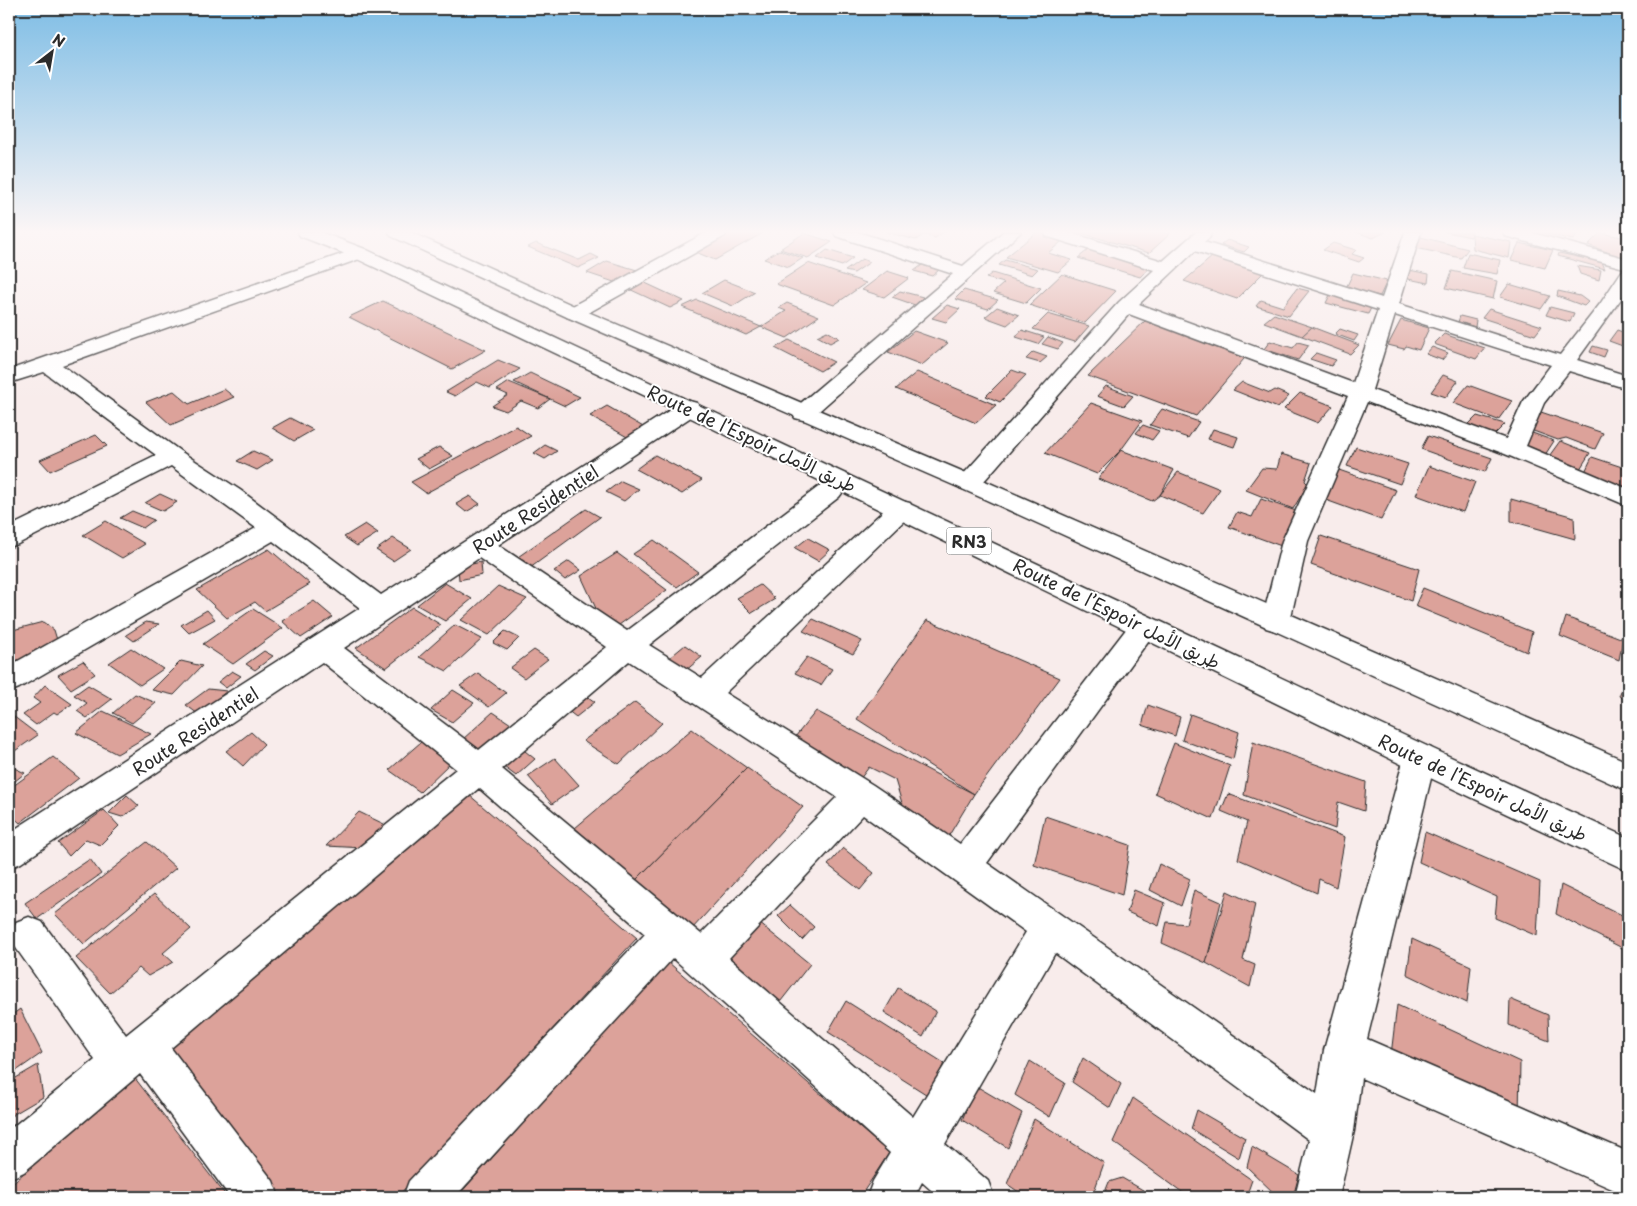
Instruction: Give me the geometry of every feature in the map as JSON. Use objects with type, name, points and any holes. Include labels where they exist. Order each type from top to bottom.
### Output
[{"type":"main road","points":[[9,377],[259,288]]},
{"type":"main road","name":"Route de l’Espoir طريق الأمل","points":[[433,288],[689,408],[1628,856]]},
{"type":"main road","points":[[520,288],[803,413],[968,483],[1628,777]]},
{"type":"main road","points":[[574,313],[618,288]]},
{"type":"main road","points":[[803,413],[945,288]]},
{"type":"main road","points":[[968,483],[1126,306],[1145,288]]},
{"type":"main road","points":[[1337,288],[1389,307],[1628,383]]},
{"type":"main road","points":[[1276,621],[1295,541],[1361,391],[1395,288]]},
{"type":"main road","points":[[1513,449],[1534,402],[1619,288]]},
{"type":"main road","points":[[1126,306],[1361,391],[1513,449],[1628,498]]},
{"type":"main road","points":[[47,364],[172,456],[231,496],[380,609]]},
{"type":"main road","name":"Route Residentiel","points":[[9,852],[689,408]]},
{"type":"main road","points":[[9,538],[172,456]]},
{"type":"main road","points":[[9,1157],[628,646],[830,491],[840,480]]},
{"type":"main road","points":[[704,694],[901,509]]},
{"type":"main road","points":[[9,680],[273,529]]},
{"type":"main road","points":[[479,545],[628,646],[861,795],[1050,927],[1333,1131]]},
{"type":"main road","points":[[964,866],[1144,626]]},
{"type":"main road","points":[[323,647],[479,769],[702,959],[972,1197]]},
{"type":"main road","points":[[1317,1197],[1333,1131],[1344,1050],[1420,758]]},
{"type":"main road","points":[[702,959],[861,795]]},
{"type":"main road","points":[[889,1197],[1050,927]]},
{"type":"main road","points":[[425,1197],[671,933]]},
{"type":"main road","points":[[29,935],[257,1197]]},
{"type":"main road","points":[[1344,1050],[1628,1174]]},
{"type":"building","points":[[628,288],[657,288],[684,301],[670,308]]},
{"type":"building","points":[[710,288],[745,288],[755,292],[733,306],[702,293]]},
{"type":"building","points":[[788,288],[858,288],[834,305]]},
{"type":"building","points":[[864,288],[895,288],[884,297],[862,290]]},
{"type":"building","points":[[998,288],[1041,288],[1026,303],[993,293]]},
{"type":"building","points":[[1047,288],[1107,288],[1116,291],[1085,323],[1029,305]]},
{"type":"building","points":[[1205,288],[1248,288],[1237,299]]},
{"type":"building","points":[[1297,288],[1309,291],[1289,316],[1256,306],[1261,300],[1283,307]]},
{"type":"building","points":[[1347,288],[1384,288],[1380,296]]},
{"type":"building","points":[[1447,288],[1495,288],[1493,299]]},
{"type":"building","points":[[1506,288],[1524,288],[1550,296],[1541,309],[1500,297]]},
{"type":"building","points":[[964,290],[998,300],[988,309],[955,299]]},
{"type":"building","points":[[900,291],[923,297],[915,305],[892,297]]},
{"type":"building","points":[[1558,291],[1580,296],[1588,302],[1584,306],[1557,296]]},
{"type":"building","points":[[1330,295],[1372,306],[1368,314],[1326,303]]},
{"type":"building","points":[[697,300],[761,327],[746,335],[682,307]]},
{"type":"building","points":[[383,301],[486,350],[452,369],[349,317]]},
{"type":"building","points":[[787,303],[819,316],[787,338],[761,327],[786,311],[779,308]]},
{"type":"building","points":[[947,305],[960,309],[946,322],[932,318]]},
{"type":"building","points":[[997,307],[1019,315],[1007,325],[985,317]]},
{"type":"building","points":[[1550,307],[1574,313],[1570,322],[1546,315]]},
{"type":"building","points":[[1489,309],[1542,326],[1535,335],[1482,318]]},
{"type":"building","points":[[1048,314],[1089,326],[1075,342],[1033,329]]},
{"type":"building","points":[[1274,314],[1312,327],[1302,336],[1264,322]]},
{"type":"building","points":[[1460,316],[1476,320],[1475,327],[1458,322]]},
{"type":"building","points":[[1147,319],[1249,353],[1196,416],[1088,376]]},
{"type":"building","points":[[1401,320],[1429,328],[1419,350],[1406,346],[1404,349],[1388,345]]},
{"type":"building","points":[[1312,327],[1359,345],[1350,354],[1302,336]]},
{"type":"building","points":[[1340,329],[1358,335],[1354,341],[1335,334]]},
{"type":"building","points":[[1022,330],[1044,337],[1038,344],[1016,337]]},
{"type":"building","points":[[1617,330],[1628,334],[1628,348],[1609,341]]},
{"type":"building","points":[[827,331],[839,338],[830,343],[817,336]]},
{"type":"building","points":[[914,331],[948,343],[922,365],[888,352]]},
{"type":"building","points":[[1444,334],[1485,348],[1476,359],[1434,344]]},
{"type":"building","points":[[1048,337],[1063,343],[1058,349],[1042,344]]},
{"type":"building","points":[[789,340],[834,362],[820,371],[775,348]]},
{"type":"building","points":[[1270,341],[1293,348],[1298,342],[1309,345],[1298,360],[1264,349]]},
{"type":"building","points":[[1593,346],[1607,350],[1604,357],[1590,352]]},
{"type":"building","points":[[1432,347],[1448,353],[1442,360],[1426,354]]},
{"type":"building","points":[[1033,352],[1047,357],[1040,363],[1026,359]]},
{"type":"building","points":[[1316,353],[1336,360],[1331,366],[1310,359]]},
{"type":"building","points":[[498,360],[520,369],[490,388],[477,382],[455,396],[446,392]]},
{"type":"building","points":[[1012,370],[1026,375],[1000,402],[986,396]]},
{"type":"building","points":[[917,372],[996,405],[976,423],[896,389]]},
{"type":"building","points":[[530,373],[580,397],[565,406],[514,382]]},
{"type":"building","points":[[1443,375],[1458,381],[1446,397],[1431,392]]},
{"type":"building","points":[[509,382],[550,399],[538,408],[521,401],[506,411],[492,406],[508,395],[497,390]]},
{"type":"building","points":[[1242,382],[1270,393],[1275,390],[1289,396],[1278,408],[1233,390]]},
{"type":"building","points":[[1468,385],[1512,401],[1498,420],[1453,403]]},
{"type":"building","points":[[1106,386],[1133,396],[1124,406],[1097,396]]},
{"type":"building","points":[[224,389],[234,397],[171,425],[146,402],[174,391],[189,404]]},
{"type":"building","points":[[1300,393],[1333,406],[1318,423],[1284,409]]},
{"type":"building","points":[[1091,403],[1142,421],[1121,450],[1097,474],[1045,453]]},
{"type":"building","points":[[607,406],[645,428],[629,438],[590,416]]},
{"type":"building","points":[[1162,409],[1199,422],[1188,438],[1150,425]]},
{"type":"building","points":[[1538,411],[1603,433],[1595,449],[1566,438],[1558,440],[1528,429]]},
{"type":"building","points":[[1477,416],[1505,424],[1492,437],[1467,426]]},
{"type":"building","points":[[290,418],[313,430],[294,441],[272,428]]},
{"type":"building","points":[[1143,425],[1159,431],[1152,440],[1136,433]]},
{"type":"building","points":[[516,426],[531,436],[426,493],[411,482]]},
{"type":"building","points":[[1213,429],[1238,437],[1234,447],[1208,439]]},
{"type":"building","points":[[1527,431],[1554,441],[1543,458],[1515,447]]},
{"type":"building","points":[[96,435],[107,446],[50,471],[40,460]]},
{"type":"building","points":[[1428,436],[1492,458],[1485,472],[1421,449]]},
{"type":"building","points":[[1560,441],[1590,453],[1578,472],[1547,459]]},
{"type":"building","points":[[545,445],[557,451],[545,459],[534,453]]},
{"type":"building","points":[[439,447],[453,456],[429,469],[416,459]]},
{"type":"building","points":[[1356,447],[1408,464],[1400,484],[1347,466]]},
{"type":"building","points":[[1121,450],[1174,470],[1160,495],[1152,501],[1098,479]]},
{"type":"building","points":[[253,451],[273,460],[257,470],[237,461]]},
{"type":"building","points":[[1281,454],[1311,463],[1305,481],[1308,484],[1293,509],[1246,490],[1262,468],[1277,469]]},
{"type":"building","points":[[655,455],[702,480],[682,494],[636,469]]},
{"type":"building","points":[[1592,457],[1628,469],[1628,490],[1584,474]]},
{"type":"building","points":[[1429,466],[1475,482],[1463,512],[1416,495]]},
{"type":"building","points":[[1339,470],[1396,490],[1381,520],[1323,499]]},
{"type":"building","points":[[1178,472],[1220,489],[1203,513],[1160,495]]},
{"type":"building","points":[[621,481],[639,489],[624,501],[606,492]]},
{"type":"building","points":[[160,494],[177,502],[163,511],[145,503]]},
{"type":"building","points":[[470,496],[480,504],[466,512],[456,504]]},
{"type":"building","points":[[1261,499],[1299,512],[1284,547],[1229,527],[1237,512],[1252,517]]},
{"type":"building","points":[[1511,499],[1574,517],[1575,539],[1511,521]]},
{"type":"building","points":[[586,509],[600,517],[530,568],[515,559]]},
{"type":"building","points":[[132,511],[154,520],[143,528],[120,518]]},
{"type":"building","points":[[106,521],[145,544],[122,558],[83,535]]},
{"type":"building","points":[[365,524],[378,533],[357,546],[344,537]]},
{"type":"building","points":[[1321,536],[1419,569],[1411,601],[1311,565]]},
{"type":"building","points":[[393,538],[411,549],[393,561],[376,550]]},
{"type":"building","points":[[808,538],[830,550],[818,561],[795,548]]},
{"type":"building","points":[[654,540],[698,572],[677,587],[633,554]]},
{"type":"building","points":[[269,549],[310,584],[265,611],[255,602],[227,618],[197,590]]},
{"type":"building","points":[[617,553],[667,590],[619,625],[599,615],[581,576]]},
{"type":"building","points":[[569,561],[581,570],[565,580],[554,571]]},
{"type":"building","points":[[481,562],[482,575],[459,580],[458,567]]},
{"type":"building","points":[[445,583],[472,599],[445,621],[417,605]]},
{"type":"building","points":[[760,585],[775,599],[752,613],[737,598]]},
{"type":"building","points":[[498,586],[527,599],[489,635],[461,620]]},
{"type":"building","points":[[1423,588],[1532,632],[1527,652],[1415,606]]},
{"type":"building","points":[[314,601],[333,617],[301,638],[282,621]]},
{"type":"building","points":[[412,607],[441,625],[386,668],[356,648]]},
{"type":"building","points":[[253,609],[283,628],[233,664],[203,644]]},
{"type":"building","points":[[207,610],[215,619],[189,633],[181,625]]},
{"type":"building","points":[[1566,617],[1623,639],[1619,660],[1560,636]]},
{"type":"building","points":[[813,619],[862,641],[853,654],[803,631]]},
{"type":"building","points":[[927,620],[1060,678],[974,794],[857,719]]},
{"type":"building","points":[[43,622],[54,630],[57,640],[9,670],[9,631]]},
{"type":"building","points":[[146,622],[159,624],[134,641],[126,635]]},
{"type":"building","points":[[455,625],[482,639],[447,671],[419,657]]},
{"type":"building","points":[[505,631],[519,638],[507,650],[493,643]]},
{"type":"building","points":[[685,645],[702,657],[685,671],[668,659]]},
{"type":"building","points":[[131,648],[163,669],[140,685],[109,663]]},
{"type":"building","points":[[534,650],[548,659],[524,678],[510,668]]},
{"type":"building","points":[[264,651],[273,656],[255,670],[246,664]]},
{"type":"building","points":[[807,657],[832,669],[821,685],[795,673]]},
{"type":"building","points":[[83,661],[95,674],[71,689],[58,675]]},
{"type":"building","points":[[181,661],[202,666],[174,695],[152,690]]},
{"type":"building","points":[[232,671],[241,676],[226,688],[218,682]]},
{"type":"building","points":[[478,673],[506,693],[489,707],[460,686]]},
{"type":"building","points":[[1626,678],[1628,679],[1628,701],[1619,696]]},
{"type":"building","points":[[45,685],[72,704],[57,714],[54,712],[36,725],[23,715],[40,703],[33,698]]},
{"type":"building","points":[[88,685],[112,699],[87,718],[77,711],[87,703],[74,695]]},
{"type":"building","points":[[208,689],[227,691],[198,714],[186,705]]},
{"type":"building","points":[[453,690],[474,703],[452,722],[431,710]]},
{"type":"building","points":[[581,692],[595,702],[576,717],[562,706]]},
{"type":"building","points":[[135,694],[156,703],[132,723],[113,713]]},
{"type":"building","points":[[635,702],[662,723],[619,764],[583,741]]},
{"type":"building","points":[[1148,705],[1180,717],[1175,736],[1142,725]]},
{"type":"building","points":[[103,711],[151,734],[117,754],[76,733]]},
{"type":"building","points":[[816,711],[974,794],[948,837],[905,813],[895,780],[869,767],[860,779],[791,742]]},
{"type":"building","points":[[493,712],[511,724],[481,751],[463,739]]},
{"type":"building","points":[[9,713],[38,735],[9,755]]},
{"type":"building","points":[[1190,714],[1239,732],[1233,759],[1182,740]]},
{"type":"building","points":[[692,729],[747,768],[635,881],[575,828]]},
{"type":"building","points":[[251,732],[264,744],[243,766],[226,751]]},
{"type":"building","points":[[421,742],[451,762],[420,792],[389,770]]},
{"type":"building","points":[[1253,742],[1366,782],[1364,811],[1338,802],[1335,829],[1244,795]]},
{"type":"building","points":[[1174,743],[1230,766],[1213,819],[1155,793]]},
{"type":"building","points":[[520,747],[535,759],[516,776],[500,764]]},
{"type":"building","points":[[53,757],[79,778],[20,823],[9,813],[9,789]]},
{"type":"building","points":[[555,758],[579,785],[552,804],[528,776]]},
{"type":"building","points":[[12,767],[25,773],[9,786],[9,768]]},
{"type":"building","points":[[747,768],[803,807],[692,929],[635,881]]},
{"type":"building","points":[[468,794],[637,938],[397,1197],[280,1197],[168,1046]]},
{"type":"building","points":[[1228,794],[1345,837],[1336,887],[1319,879],[1317,893],[1238,859],[1247,822],[1221,811]]},
{"type":"building","points":[[127,795],[139,806],[122,817],[109,813]]},
{"type":"building","points":[[104,810],[119,826],[100,845],[86,839],[69,856],[58,843]]},
{"type":"building","points":[[359,812],[386,825],[365,848],[326,846]]},
{"type":"building","points":[[1045,816],[1130,845],[1122,895],[1034,865]]},
{"type":"building","points":[[1425,832],[1540,882],[1537,936],[1495,918],[1497,897],[1419,862]]},
{"type":"building","points":[[147,842],[176,868],[84,944],[55,914]]},
{"type":"building","points":[[843,848],[874,873],[860,890],[828,865]]},
{"type":"building","points":[[90,859],[101,874],[37,919],[25,903]]},
{"type":"building","points":[[1159,864],[1190,879],[1181,906],[1150,890]]},
{"type":"building","points":[[1561,885],[1628,918],[1628,951],[1556,914]]},
{"type":"building","points":[[1134,890],[1165,903],[1159,926],[1127,912]]},
{"type":"building","points":[[1194,890],[1221,902],[1206,963],[1162,943],[1167,922],[1186,924]]},
{"type":"building","points":[[1227,891],[1255,904],[1243,960],[1255,965],[1250,987],[1206,963]]},
{"type":"building","points":[[154,894],[191,929],[163,953],[173,962],[148,976],[139,968],[110,993],[76,958]]},
{"type":"building","points":[[790,905],[814,927],[802,940],[778,916]]},
{"type":"building","points":[[754,919],[810,964],[777,1006],[720,958]]},
{"type":"building","points":[[1412,939],[1471,966],[1467,1003],[1407,974]]},
{"type":"building","points":[[668,962],[889,1153],[860,1197],[457,1197]]},
{"type":"building","points":[[898,988],[936,1011],[923,1037],[884,1012]]},
{"type":"building","points":[[1510,999],[1548,1015],[1549,1041],[1509,1025]]},
{"type":"building","points":[[846,1001],[944,1063],[929,1096],[828,1032]]},
{"type":"building","points":[[1397,1005],[1520,1062],[1519,1117],[1391,1055]]},
{"type":"building","points":[[20,1009],[42,1053],[9,1076],[9,1017]]},
{"type":"building","points":[[1083,1058],[1121,1084],[1110,1108],[1072,1082]]},
{"type":"building","points":[[1030,1061],[1065,1083],[1050,1117],[1015,1095]]},
{"type":"building","points":[[38,1065],[43,1097],[9,1117],[9,1082]]},
{"type":"building","points":[[134,1077],[227,1197],[9,1197],[9,1186]]},
{"type":"building","points":[[976,1086],[1022,1113],[1008,1148],[962,1120]]},
{"type":"building","points":[[1133,1098],[1252,1180],[1246,1197],[1189,1197],[1113,1142]]},
{"type":"building","points":[[1197,1110],[1245,1138],[1239,1158],[1191,1129]]},
{"type":"building","points":[[1034,1119],[1104,1163],[1092,1197],[1026,1197],[1007,1184]]},
{"type":"building","points":[[1252,1147],[1299,1175],[1293,1197],[1278,1197],[1247,1167]]},
{"type":"building","points":[[1122,1178],[1155,1197],[1103,1197],[1109,1182]]}]
